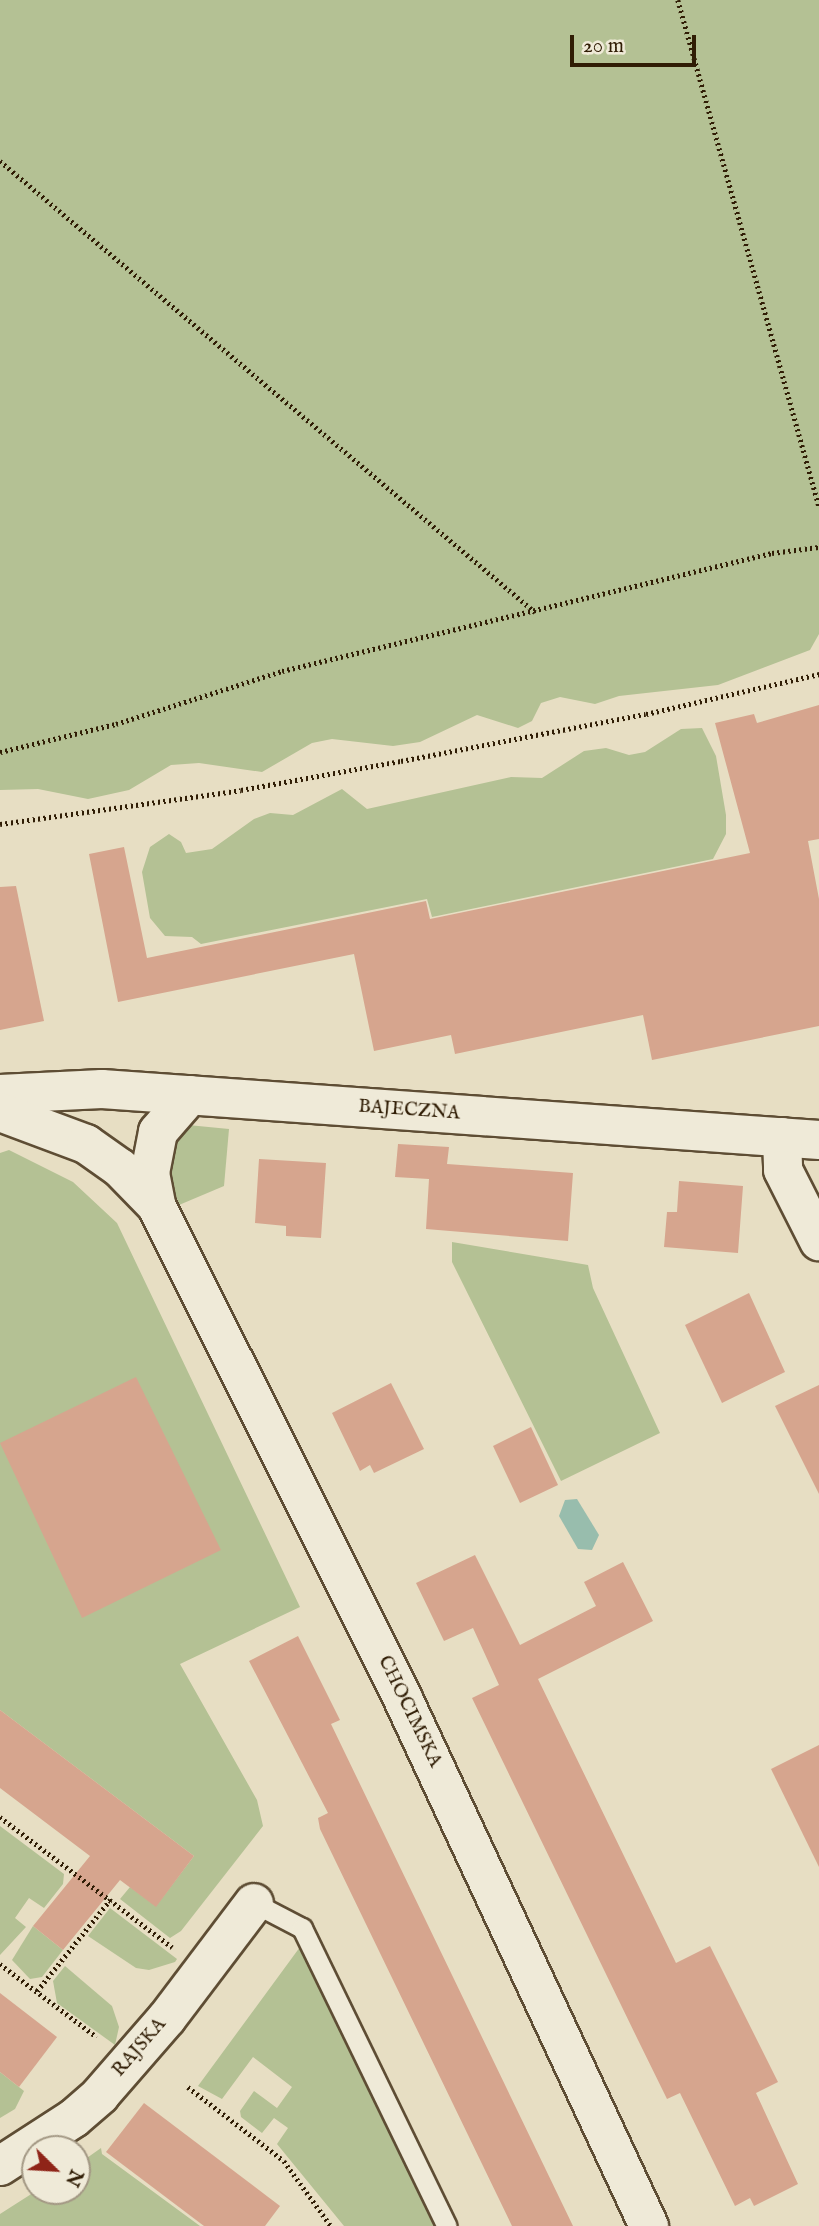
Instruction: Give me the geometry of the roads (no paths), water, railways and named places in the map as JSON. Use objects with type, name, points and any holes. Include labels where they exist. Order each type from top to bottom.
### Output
[{"type":"street","name":"BAJECZNA","points":[[0,1094],[102,1089],[819,1140]]},
{"type":"street","name":"CHOCIMSKA","points":[[190,1095],[158,1132],[150,1173],[156,1205],[403,1699],[649,2226]]},
{"type":"street","name":"CHOCIMSKA","points":[[0,1112],[86,1144],[120,1168],[156,1205]]},
{"type":"street","points":[[782,1137],[783,1170],[819,1241]]},
{"type":"street","name":"RAJSKA","points":[[0,2166],[74,2118],[130,2062],[254,1903]]},
{"type":"lane","points":[[254,1903],[302,1928],[447,2226]]}]
